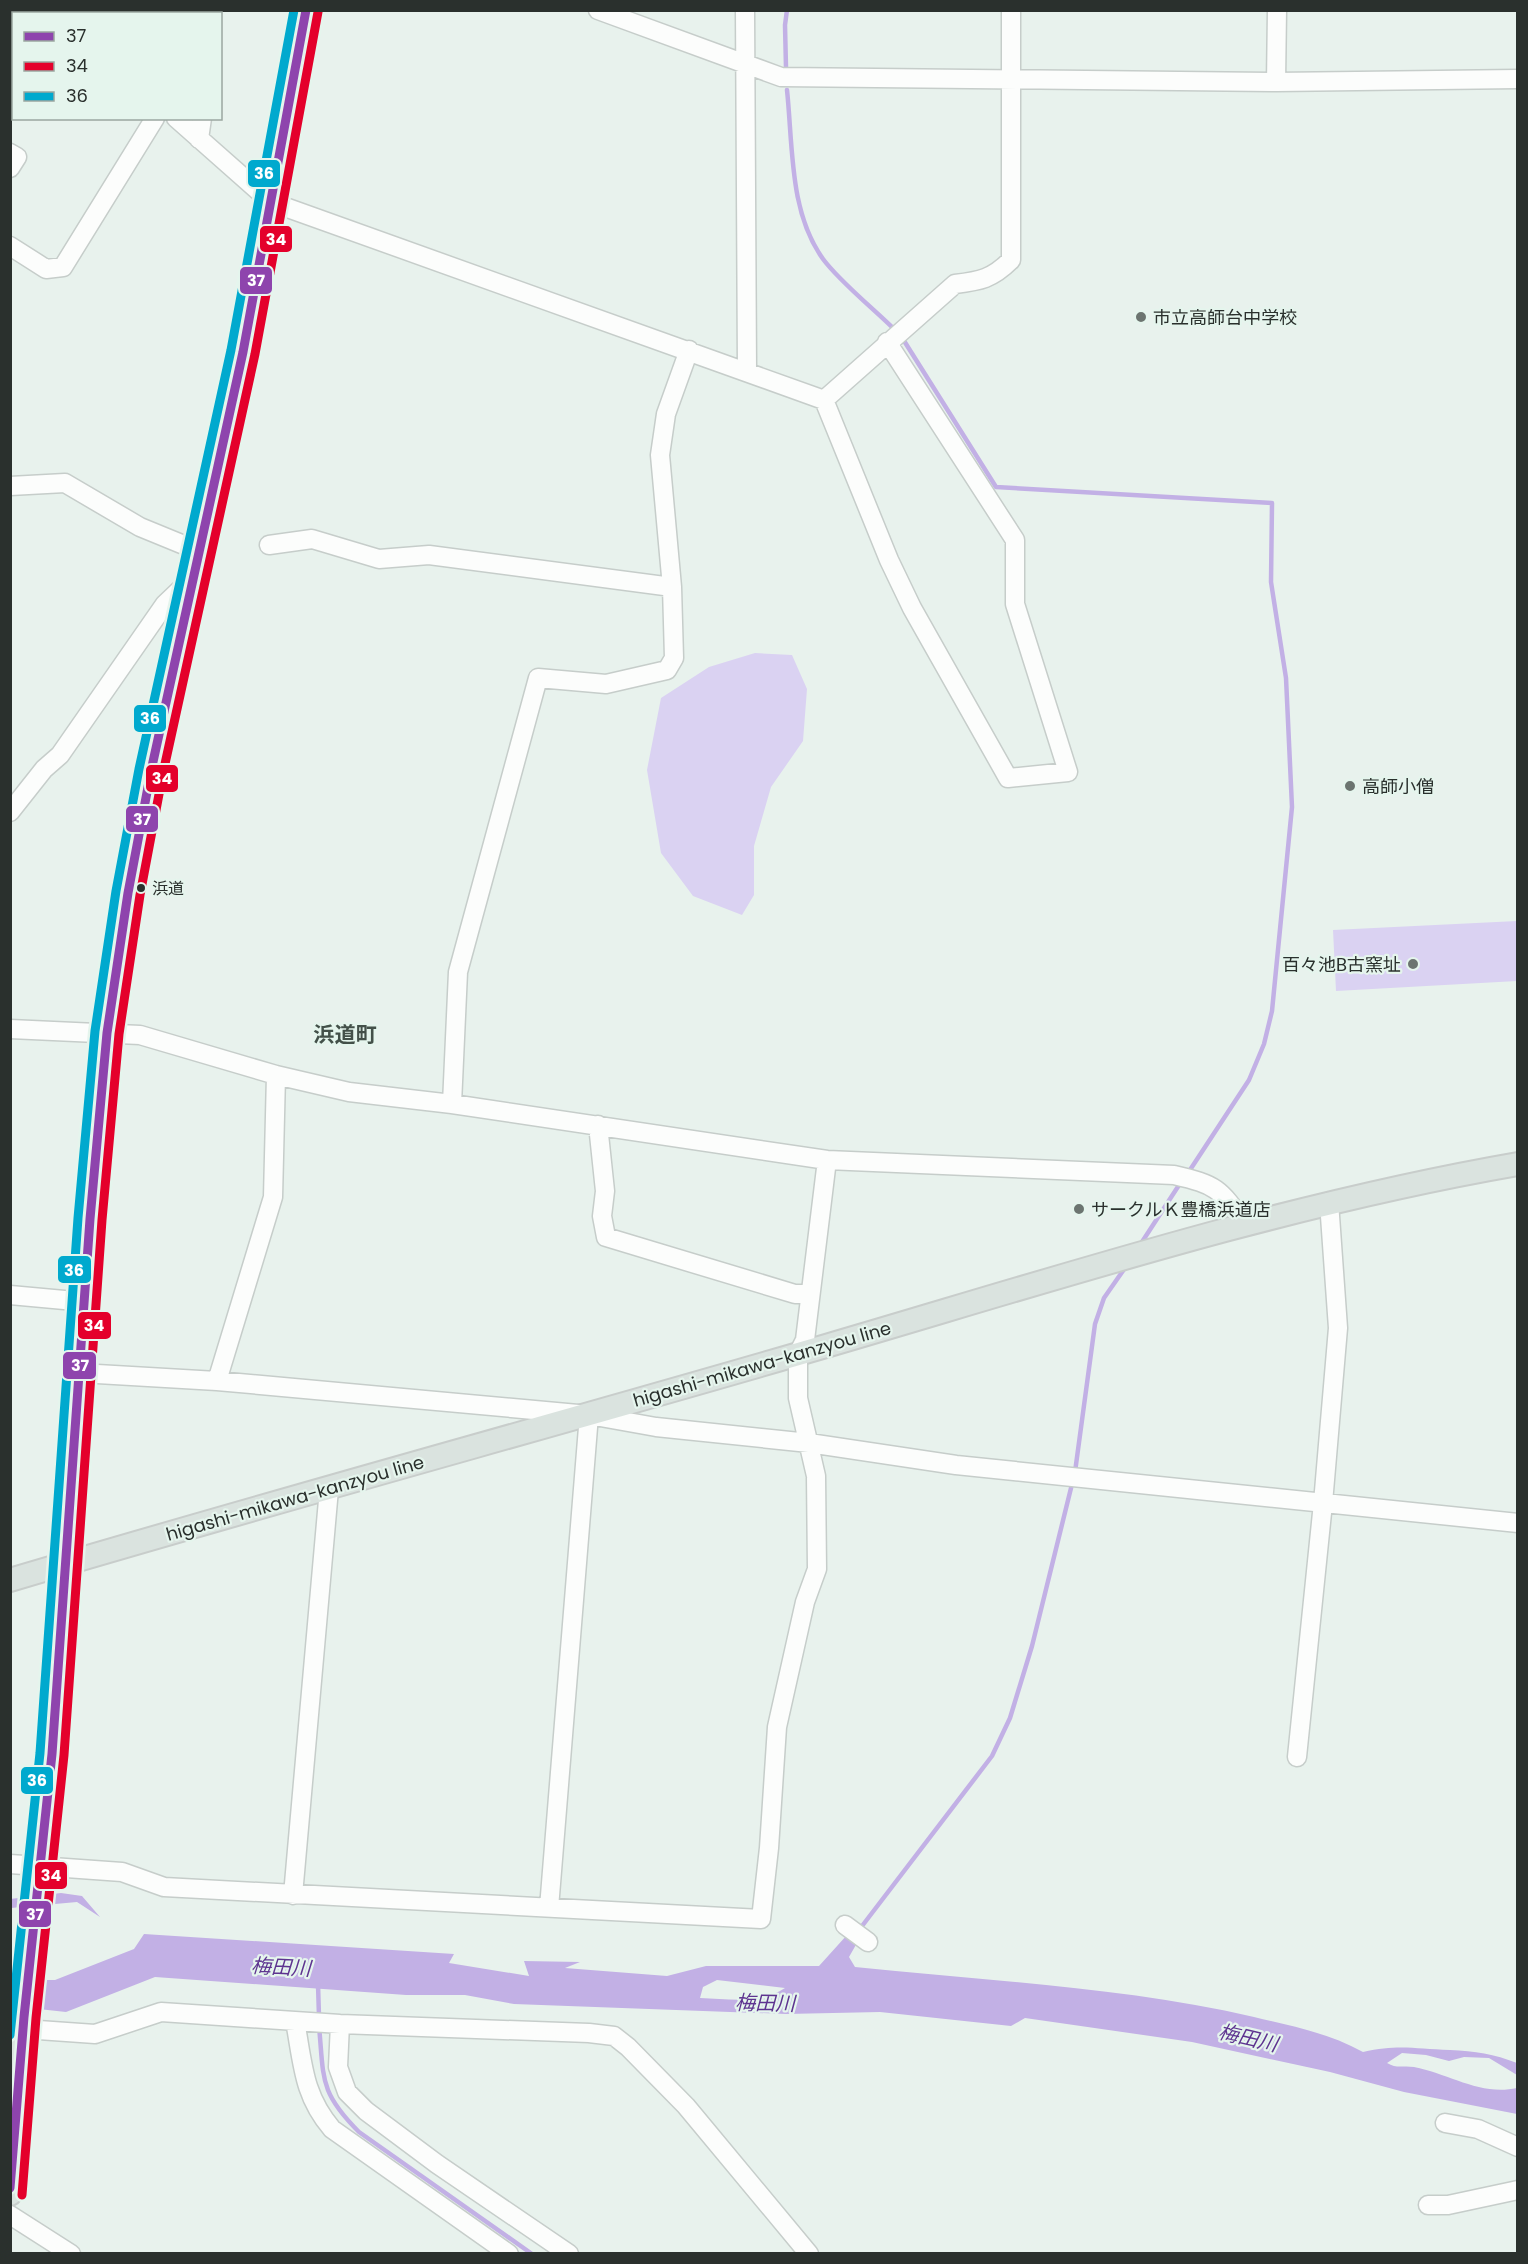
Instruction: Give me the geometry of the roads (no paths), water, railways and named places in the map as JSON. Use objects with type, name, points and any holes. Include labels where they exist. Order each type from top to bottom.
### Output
[{"type":"main road","points":[[10,2194],[19,2025],[52,1754],[86,1302],[90,1219],[107,1033],[128,893],[151,771],[195,582],[271,202],[306,10]]},
{"type":"main road","name":"higashi-mikawa-kanzyou line","points":[[10,1580],[798,1354],[1154,1249],[1329,1202],[1435,1178],[1518,1164]]},
{"type":"street","points":[[598,10],[781,77],[1276,82],[1518,79]]},
{"type":"street","points":[[745,10],[747,371]]},
{"type":"street","points":[[824,400],[955,284],[980,281],[998,273],[1011,260],[1011,10]]},
{"type":"street","points":[[1276,10],[1276,82]]},
{"type":"street","points":[[10,246],[46,269],[63,267],[154,120]]},
{"type":"street","points":[[178,120],[271,202],[824,400],[889,560],[912,608],[1008,778],[1068,772],[1015,604],[1013,582],[1015,540],[887,342]]},
{"type":"street","points":[[199,139],[201,120]]},
{"type":"street","points":[[10,153],[17,157],[10,168]]},
{"type":"street","points":[[452,1104],[458,972],[538,678],[606,684],[667,670],[674,658],[672,587],[660,454],[666,414],[689,350]]},
{"type":"street","points":[[10,486],[65,483],[141,527],[201,552]]},
{"type":"street","points":[[269,545],[312,539],[379,559],[429,555],[672,587]]},
{"type":"street","points":[[10,812],[44,769],[60,755],[165,604],[186,584],[195,582]]},
{"type":"street","points":[[10,1029],[140,1035],[276,1075],[349,1092],[452,1104],[827,1160],[1174,1175],[1199,1181],[1222,1191],[1245,1224]]},
{"type":"street","points":[[217,1381],[273,1197],[276,1075]]},
{"type":"street","points":[[598,1125],[605,1191],[602,1216],[606,1237],[795,1294],[809,1294]]},
{"type":"street","points":[[10,1864],[39,1873],[122,1872],[164,1887],[760,1919],[769,1848],[777,1726],[806,1602],[818,1569],[816,1476],[798,1398],[798,1354],[805,1340],[827,1160]]},
{"type":"street","points":[[1297,1757],[1338,1328],[1329,1202]]},
{"type":"street","points":[[10,1295],[86,1302]]},
{"type":"street","points":[[80,1373],[217,1381],[590,1414],[656,1427],[809,1443],[956,1465],[1518,1524]]},
{"type":"street","points":[[549,1908],[590,1414]]},
{"type":"street","points":[[293,1895],[329,1489]]},
{"type":"street","points":[[845,1925],[868,1942]]},
{"type":"street","points":[[19,2025],[95,2034],[161,2012],[327,2023],[589,2033],[614,2036],[686,2106],[809,2253]]},
{"type":"street","points":[[295,2021],[309,2094],[316,2110],[332,2129],[509,2253]]},
{"type":"street","points":[[327,2023],[347,2092],[360,2105],[437,2164],[569,2253]]},
{"type":"street","points":[[1445,2123],[1478,2129],[1518,2147]]},
{"type":"street","points":[[1428,2205],[1448,2205],[1518,2190]]},
{"type":"street","points":[[10,2215],[71,2253]]},
{"type":"water","points":[[61,1893],[82,1896],[100,1917],[77,1902],[11,1908],[10,1899]]},
{"type":"water","name":"梅田川","points":[[144,1934],[454,1954],[449,1963],[529,1976],[524,1961],[580,1962],[565,1968],[667,1976],[706,1966],[819,1966],[847,1935],[857,1943],[849,1957],[855,1967],[1056,1986],[1205,2007],[1296,2027],[1337,2040],[1363,2052],[1387,2048],[1407,2048],[1468,2051],[1500,2057],[1517,2063],[1517,2075],[1489,2058],[1464,2057],[1449,2061],[1426,2055],[1402,2053],[1387,2063],[1427,2070],[1478,2087],[1503,2090],[1517,2088],[1517,2114],[1404,2092],[1330,2072],[1192,2042],[1025,2018],[1011,2026],[880,2012],[786,2014],[514,2004],[465,1995],[406,1995],[155,1977],[66,2012],[11,2006],[10,1980],[55,1980],[134,1949]],"holes":[[[717,1980],[785,1988],[755,1999],[700,1998],[703,1987]]]},
{"type":"waterway","points":[[786,68],[787,10]]},
{"type":"waterway","points":[[787,90],[794,178],[798,200],[812,241],[838,277],[895,330]]},
{"type":"waterway","points":[[901,336],[996,487],[1272,503],[1271,582],[1286,678],[1292,807],[1272,1011],[1264,1044],[1249,1080],[1188,1173]]},
{"type":"waterway","points":[[1140,1245],[1181,1182]]},
{"type":"waterway","points":[[1075,1472],[1095,1324],[1104,1298],[1127,1265]]},
{"type":"waterway","points":[[859,1930],[992,1756],[1010,1718],[1032,1646],[1073,1480]]},
{"type":"waterway","name":"梅田川","points":[[318,1984],[319,2017]]},
{"type":"waterway","points":[[319,2026],[323,2072],[330,2095],[359,2132],[532,2254]]},
{"type":"place","name":"市立高師台中学校","points":[[1141,317]]},
{"type":"place","name":"高師小僧","points":[[1350,786]]},
{"type":"place","name":"浜道","points":[[141,888]]},
{"type":"place","name":"百々池B古窯址","points":[[1413,964]]},
{"type":"place","name":"サークルＫ豊橋浜道店","points":[[1079,1209]]},
{"type":"district","name":"浜道町","points":[[345,1034]]}]
